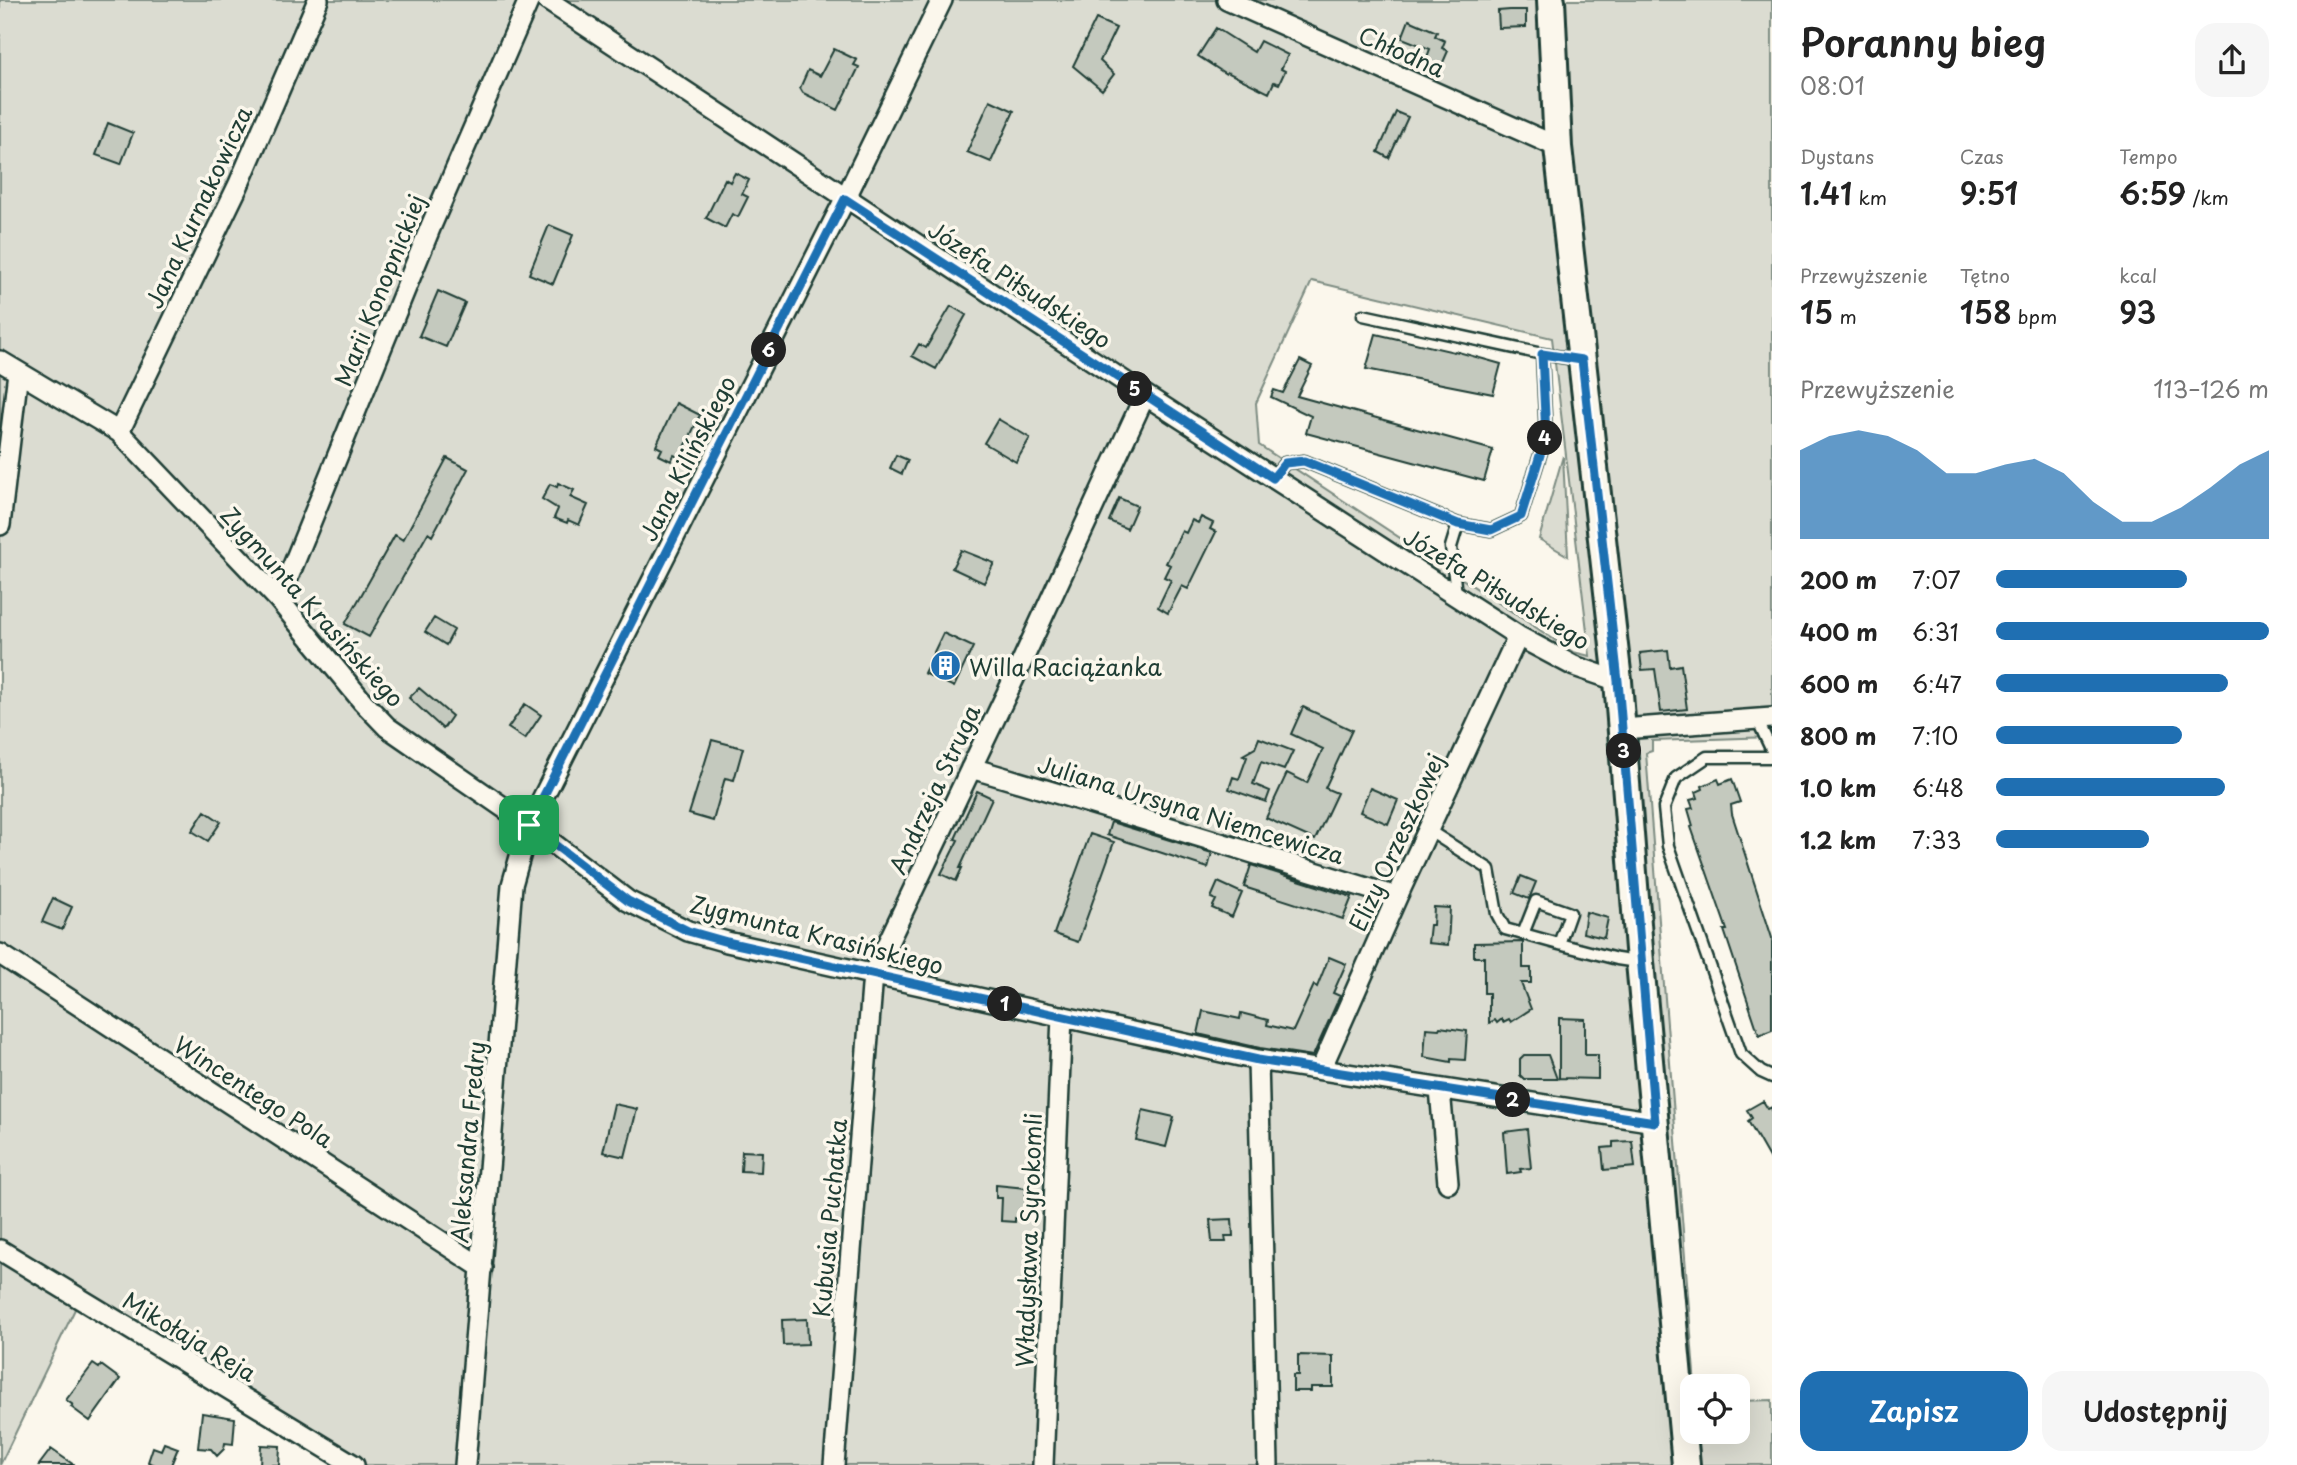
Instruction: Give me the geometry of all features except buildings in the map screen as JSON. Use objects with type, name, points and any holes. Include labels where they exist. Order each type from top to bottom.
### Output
[{"type":"street","name":"Jana Kurnakowicza","points":[[119,432],[238,186],[318,0]]},
{"type":"street","name":"Marii Konopnickiej","points":[[279,600],[431,226],[529,0]]},
{"type":"street","name":"Józefa Piłsudskiego","points":[[547,0],[1144,395],[1518,636],[1574,666],[1618,681]]},
{"type":"street","name":"Jana Kilińskiego","points":[[529,825],[845,199],[942,0]]},
{"type":"street","name":"Chłodna","points":[[1227,0],[1558,148]]},
{"type":"street","points":[[1551,0],[1558,148],[1618,681],[1640,962],[1686,1465]]},
{"type":"street","name":"Zygmunta Krasińskiego","points":[[0,361],[119,432],[279,600],[387,727],[529,825],[628,901],[688,931],[727,942],[1258,1060],[1655,1122]]},
{"type":"street","points":[[0,525],[18,372]]},
{"type":"street","name":"Andrzeja Struga","points":[[873,974],[1144,395]]},
{"type":"street","name":"Elizy Orzeszkowej","points":[[1321,1069],[1518,636]]},
{"type":"street","points":[[1622,729],[1764,718]]},
{"type":"street","name":"Juliana Ursyna Niemcewicza","points":[[971,768],[1397,897]]},
{"type":"street","name":"Aleksandra Fredry","points":[[465,1465],[512,885],[529,825]]},
{"type":"street","name":"Wincentego Pola","points":[[0,954],[482,1268]]},
{"type":"street","name":"Kubusia Puchatka","points":[[834,1465],[873,974]]},
{"type":"street","name":"Władysława Syrokomli","points":[[1043,1465],[1062,1016]]},
{"type":"street","points":[[1258,1060],[1268,1465]]},
{"type":"street","points":[[1440,1089],[1448,1183]]},
{"type":"street","name":"Mikołaja Reja","points":[[0,1250],[354,1465]]},
{"type":"lane","points":[[1363,315],[1542,354],[1582,360]]},
{"type":"lane","points":[[1273,478],[1285,463],[1304,461],[1458,524],[1491,530],[1521,516],[1546,436],[1542,354]]},
{"type":"lane","points":[[1456,596],[1451,547],[1458,524]]},
{"type":"lane","points":[[1764,718],[1772,751]]},
{"type":"lane","points":[[1772,757],[1707,757],[1676,778],[1664,808],[1668,846],[1741,1054],[1761,1072],[1772,1077]]},
{"type":"lane","points":[[1428,830],[1489,869],[1497,914],[1505,929],[1617,959],[1640,962]]},
{"type":"lane","points":[[1523,934],[1536,901],[1570,913],[1559,944]]},
{"type":"shaded area","points":[[0,0],[1772,0],[1772,737],[1652,741],[1652,751],[1646,753],[1694,1374],[1680,1374],[1680,1444],[1750,1444],[1750,1401],[1772,1400],[1772,1465],[334,1465],[76,1307],[0,1465]],"holes":[[[1312,281],[1552,338],[1590,656],[1573,652],[1259,445],[1256,403]]]},
{"type":"shaded area","points":[[1563,456],[1568,556],[1539,539]]},
{"type":"place","name":"Willa Raciążanka","points":[[946,666]]},
{"type":"route","points":[[845,199],[1273,478],[1285,463],[1304,461],[1458,524],[1491,530],[1521,516],[1546,436],[1542,354],[1582,360],[1618,681],[1655,1122],[1258,1060],[727,942],[688,931],[628,901],[529,825],[845,199]]}]
